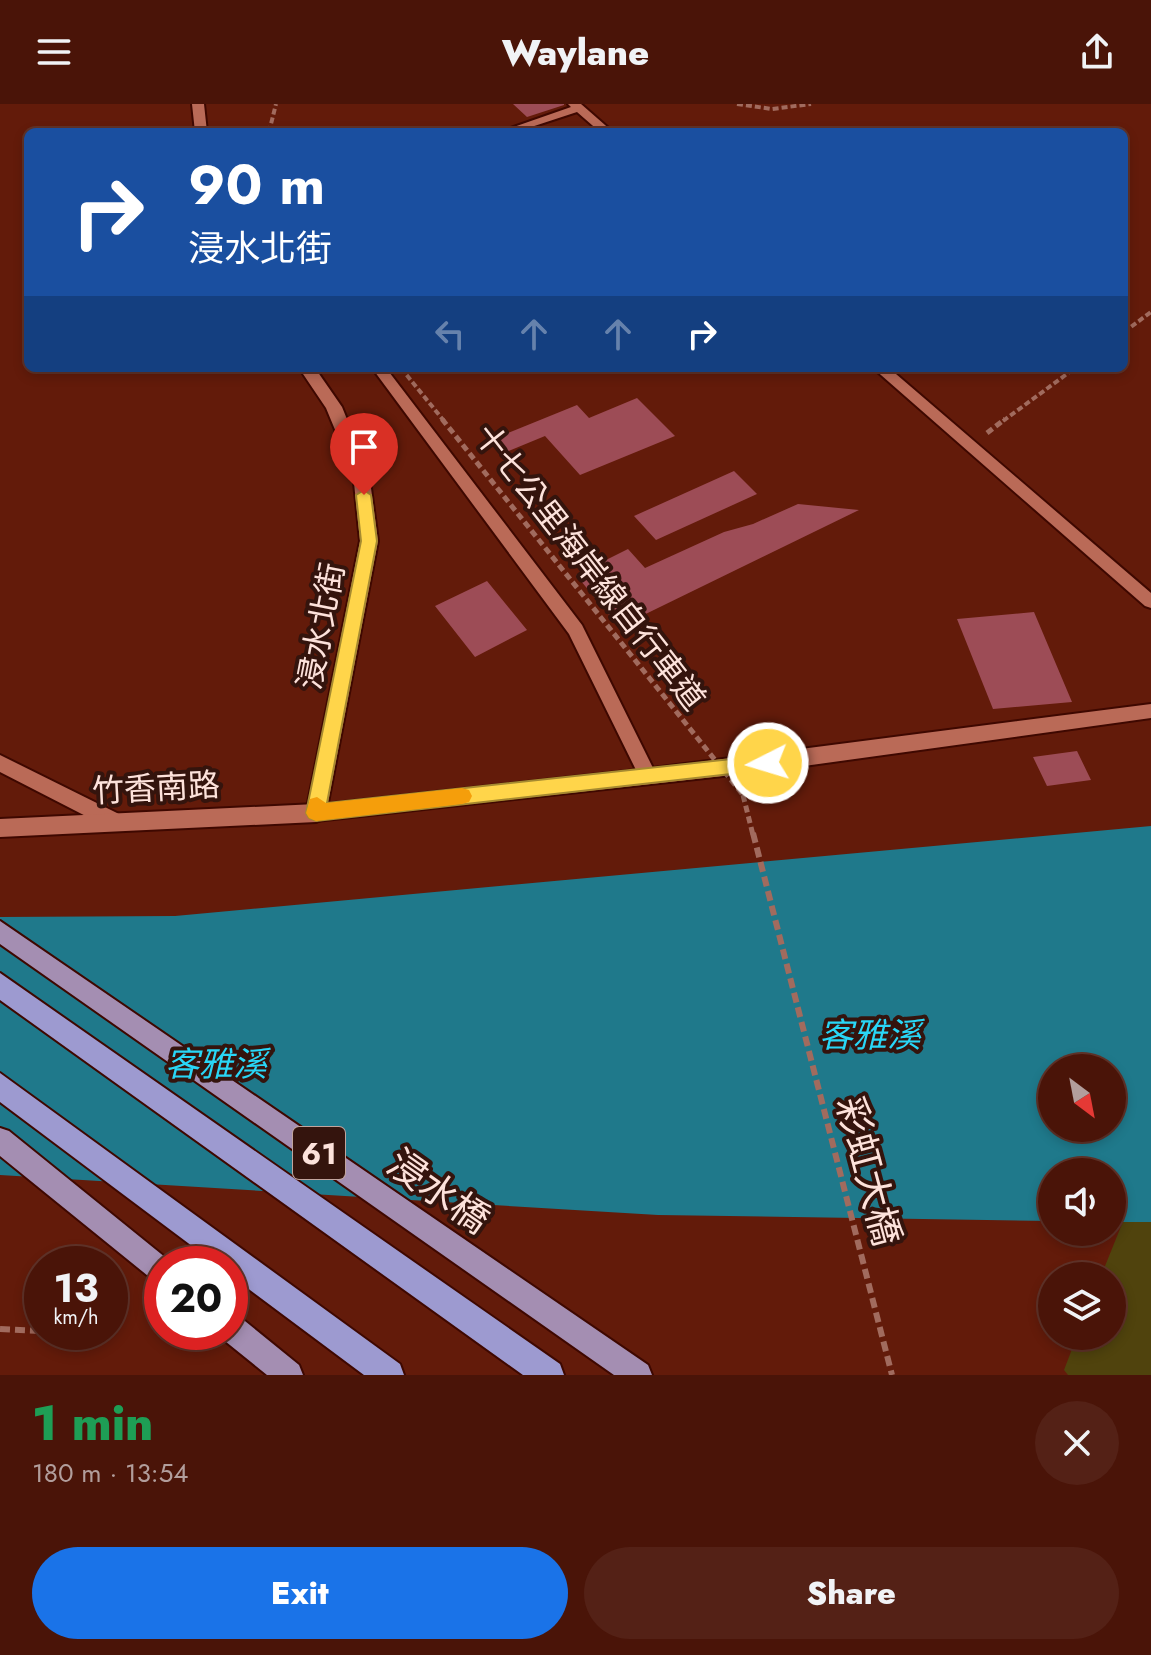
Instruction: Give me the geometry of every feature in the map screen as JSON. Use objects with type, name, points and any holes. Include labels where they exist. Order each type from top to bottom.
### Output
[{"type":"highway","name":"61","points":[[0,985],[549,1375]]},
{"type":"highway","points":[[0,1086],[389,1375]]},
{"type":"main road","name":"浸水橋","points":[[0,931],[638,1375]]},
{"type":"main road","points":[[0,1140],[144,1256]]},
{"type":"main road","points":[[248,1342],[289,1375]]},
{"type":"street","points":[[198,104],[201,128]]},
{"type":"street","name":"浸水北街","points":[[310,372],[334,407],[361,473],[369,541],[316,813]]},
{"type":"street","name":"竹香南路","points":[[0,828],[316,813]]},
{"type":"lane","points":[[516,128],[576,106],[602,128]]},
{"type":"lane","points":[[382,372],[576,630],[647,774]]},
{"type":"lane","points":[[885,372],[1151,602]]},
{"type":"lane","points":[[316,813],[768,763],[1151,711]]},
{"type":"lane","points":[[0,763],[116,822]]},
{"type":"path","points":[[270,128],[276,104]]},
{"type":"path","points":[[737,104],[772,109],[811,104]]},
{"type":"path","points":[[1128,329],[1151,312]]},
{"type":"path","name":"十七公里海岸線自行車道","points":[[404,372],[743,795]]},
{"type":"path","points":[[970,446],[1070,372]]},
{"type":"path","name":"彩虹大橋","points":[[743,795],[892,1375]]},
{"type":"path","points":[[0,1329],[24,1330]]},
{"type":"shaded area","points":[[1151,1152],[1151,1375],[1068,1375],[1064,1370],[1072,1350],[1126,1350],[1126,1262],[1107,1262],[1113,1246],[1126,1246],[1126,1214]]},
{"type":"water","name":"客雅溪","points":[[1151,826],[1151,1222],[1126,1222],[1126,1158],[1038,1158],[1038,1221],[658,1215],[0,1175],[0,917],[175,916]]},
{"type":"building","points":[[513,104],[564,104],[564,105],[527,117]]},
{"type":"building","points":[[637,398],[675,436],[580,475],[545,436],[504,453],[491,440],[577,405],[589,418]]},
{"type":"building","points":[[734,471],[757,494],[656,540],[634,516]]},
{"type":"building","points":[[798,504],[859,510],[619,627],[576,575],[628,549],[645,568],[724,532],[753,524]]},
{"type":"building","points":[[487,581],[527,630],[475,657],[435,606]]},
{"type":"building","points":[[1034,612],[1072,702],[993,709],[957,619]]},
{"type":"building","points":[[1077,751],[1091,780],[1047,786],[1033,757]]},
{"type":"slow traffic","points":[[317,805],[316,813],[462,796]]},
{"type":"route","points":[[364,495],[369,541],[316,813],[768,763]]}]
